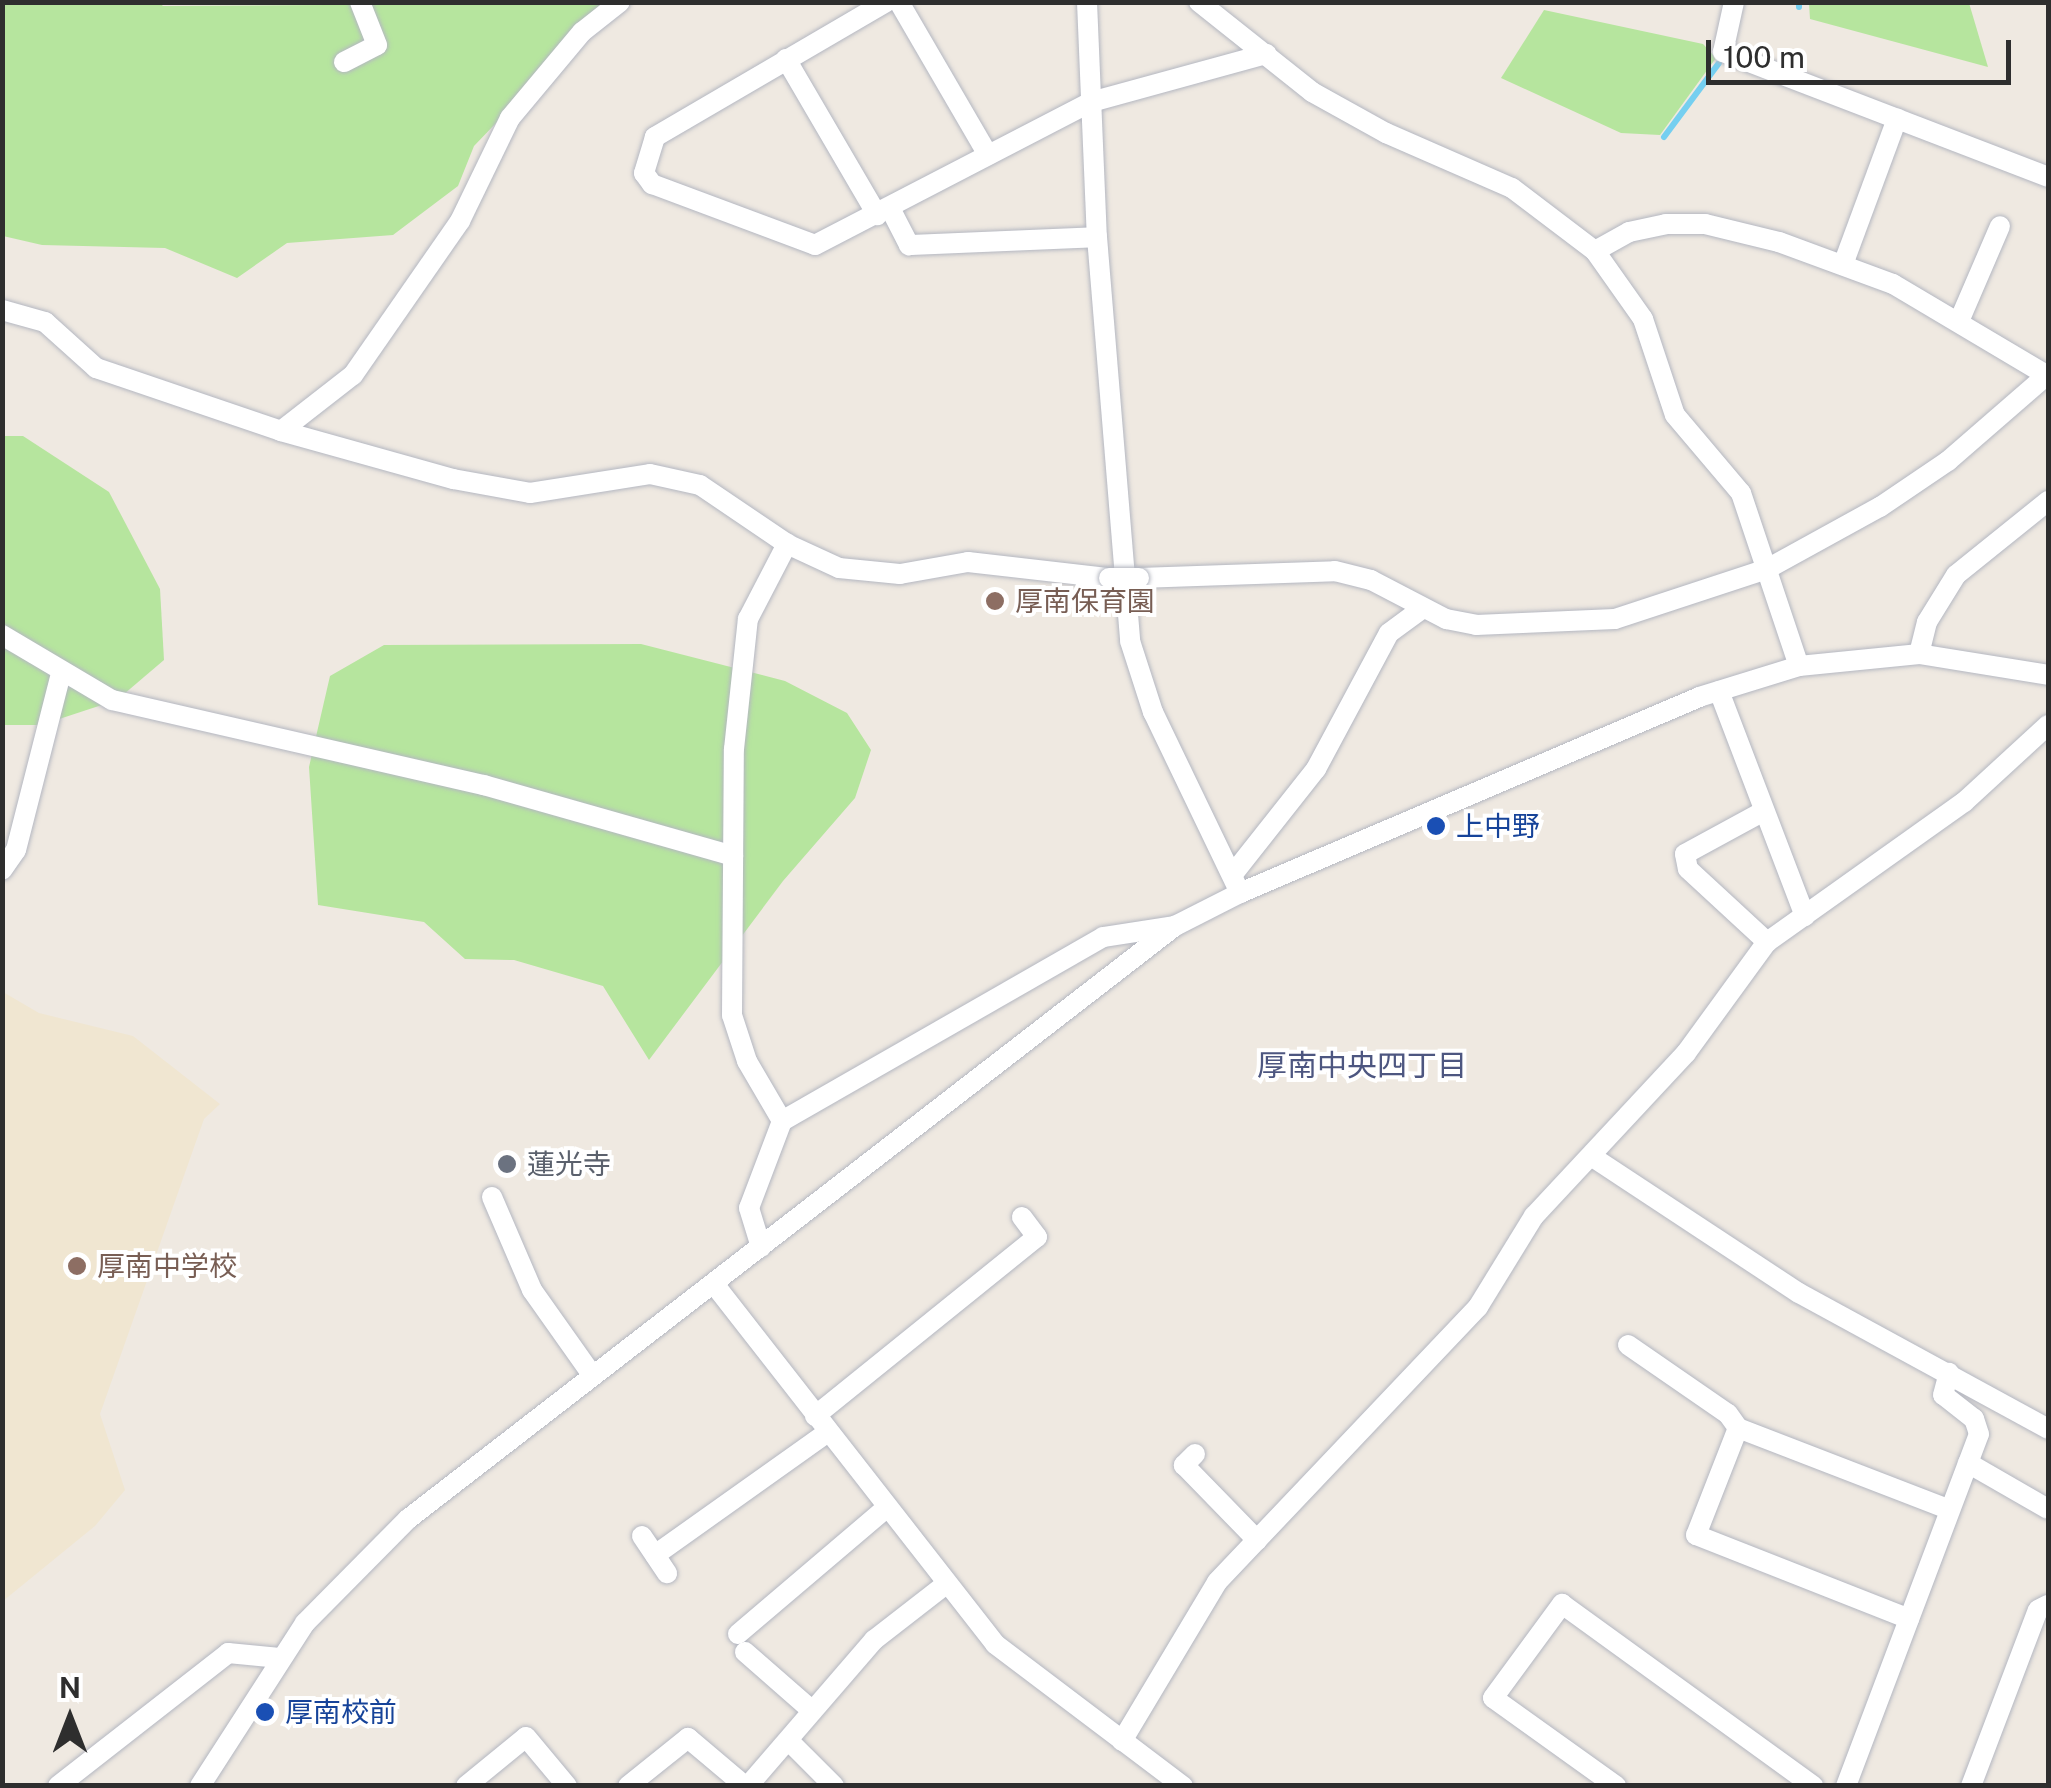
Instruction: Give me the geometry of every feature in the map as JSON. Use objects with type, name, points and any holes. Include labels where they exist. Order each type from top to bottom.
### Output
[{"type":"street","points":[[344,62],[377,45],[360,2]]},
{"type":"street","points":[[281,432],[299,411],[353,375],[460,221],[510,118],[582,32],[620,2]]},
{"type":"street","points":[[886,2],[655,137],[644,174],[652,184],[815,246],[1091,102],[1267,54]]},
{"type":"street","points":[[899,2],[988,155]]},
{"type":"street","points":[[1087,2],[1097,237],[1130,641],[1153,712],[1236,883]]},
{"type":"street","points":[[1199,2],[1312,92],[1386,133],[1512,188],[1595,251],[1644,319],[1675,415],[1741,493],[1800,666]]},
{"type":"street","points":[[1734,2],[1723,52],[2048,177]]},
{"type":"street","points":[[786,60],[908,245],[1097,237]]},
{"type":"street","points":[[1844,262],[1897,119]]},
{"type":"street","points":[[2,310],[45,322],[96,368],[281,432],[516,491],[558,490],[621,476],[675,478],[724,498],[787,544],[839,568],[870,574],[968,562],[1108,578],[1335,571],[1371,580],[1424,608],[1476,624],[1615,619],[1766,569],[1905,494],[2048,375],[1960,319],[1844,262],[1705,224],[1629,232],[1595,251]]},
{"type":"street","points":[[1960,319],[2000,226]]},
{"type":"street","points":[[1919,654],[1927,622],[1956,575],[2048,501]]},
{"type":"street","points":[[782,1122],[747,1061],[732,1016],[733,856],[740,661],[748,619],[787,544]]},
{"type":"street","points":[[1236,883],[1316,769],[1389,633],[1424,608]]},
{"type":"street","points":[[2,636],[61,674],[112,700],[484,785],[733,856]]},
{"type":"street","points":[[200,1786],[280,1658],[360,1562],[593,1376],[1236,883],[1719,691],[1800,666],[1919,654],[2048,675]]},
{"type":"street","points":[[4,865],[61,674]]},
{"type":"street","points":[[1719,691],[1804,916]]},
{"type":"street","points":[[1122,1741],[1196,1611],[1257,1540],[1478,1307],[1534,1216],[1567,1177],[1594,1158],[1686,1053],[1766,942],[1964,802],[2048,725]]},
{"type":"street","points":[[1764,811],[1685,854],[1688,869],[1766,942]]},
{"type":"street","points":[[761,1247],[749,1208],[782,1122],[1103,937],[1176,926]]},
{"type":"street","points":[[1594,1158],[1799,1293],[2048,1429]]},
{"type":"street","points":[[492,1197],[532,1290],[593,1376]]},
{"type":"street","points":[[655,1555],[822,1424],[1036,1237],[1022,1218]]},
{"type":"street","points":[[714,1284],[944,1585],[995,1644],[1182,1786]]},
{"type":"street","points":[[1628,1345],[1728,1414],[1738,1428],[1950,1510]]},
{"type":"street","points":[[1846,1786],[1979,1434],[1974,1418],[1943,1395],[1949,1373]]},
{"type":"street","points":[[1738,1428],[1696,1535],[1908,1620]]},
{"type":"street","points":[[1195,1454],[1184,1464],[1257,1540]]},
{"type":"street","points":[[1968,1464],[2048,1510]]},
{"type":"street","points":[[810,1709],[742,1643],[886,1508]]},
{"type":"street","points":[[642,1536],[667,1573]]},
{"type":"street","points":[[628,1786],[688,1738],[746,1786],[790,1742],[810,1709],[874,1640],[944,1585]]},
{"type":"street","points":[[1616,1786],[1493,1698],[1562,1604],[1813,1786]]},
{"type":"street","points":[[1971,1786],[2038,1610],[2048,1604]]},
{"type":"street","points":[[58,1786],[228,1653],[280,1658]]},
{"type":"street","points":[[466,1786],[526,1737],[566,1786]]},
{"type":"street","points":[[790,1742],[834,1786]]},
{"type":"shaded area","name":"厚南中学校","points":[[3,992],[39,1013],[133,1036],[220,1104],[204,1119],[100,1414],[125,1490],[95,1526],[3,1601]]},
{"type":"green space","points":[[158,2],[163,6],[611,3],[474,146],[458,186],[393,235],[287,243],[237,278],[165,248],[42,245],[3,236],[3,3]]},
{"type":"green space","points":[[1809,3],[1969,3],[1988,67],[1810,19]]},
{"type":"green space","points":[[1544,10],[1703,44],[1716,58],[1660,135],[1621,133],[1501,78]]},
{"type":"green space","points":[[3,436],[23,436],[109,492],[160,589],[164,660],[117,700],[41,725],[3,725]]},
{"type":"green space","points":[[641,644],[785,681],[847,713],[871,750],[855,798],[783,881],[649,1060],[603,986],[514,960],[465,959],[424,922],[318,905],[309,767],[330,676],[384,645]]},
{"type":"waterway","points":[[1799,2],[1799,7]]},
{"type":"waterway","points":[[1664,137],[1719,63]]},
{"type":"place","name":"厚南保育園","points":[[995,601]]},
{"type":"place","name":"上中野","points":[[1436,826]]},
{"type":"place","name":"蓮光寺","points":[[507,1164]]},
{"type":"place","name":"厚南中学校","points":[[77,1266]]},
{"type":"place","name":"厚南校前","points":[[265,1712]]},
{"type":"district","name":"厚南中央四丁目","points":[[1362,1065]]}]
